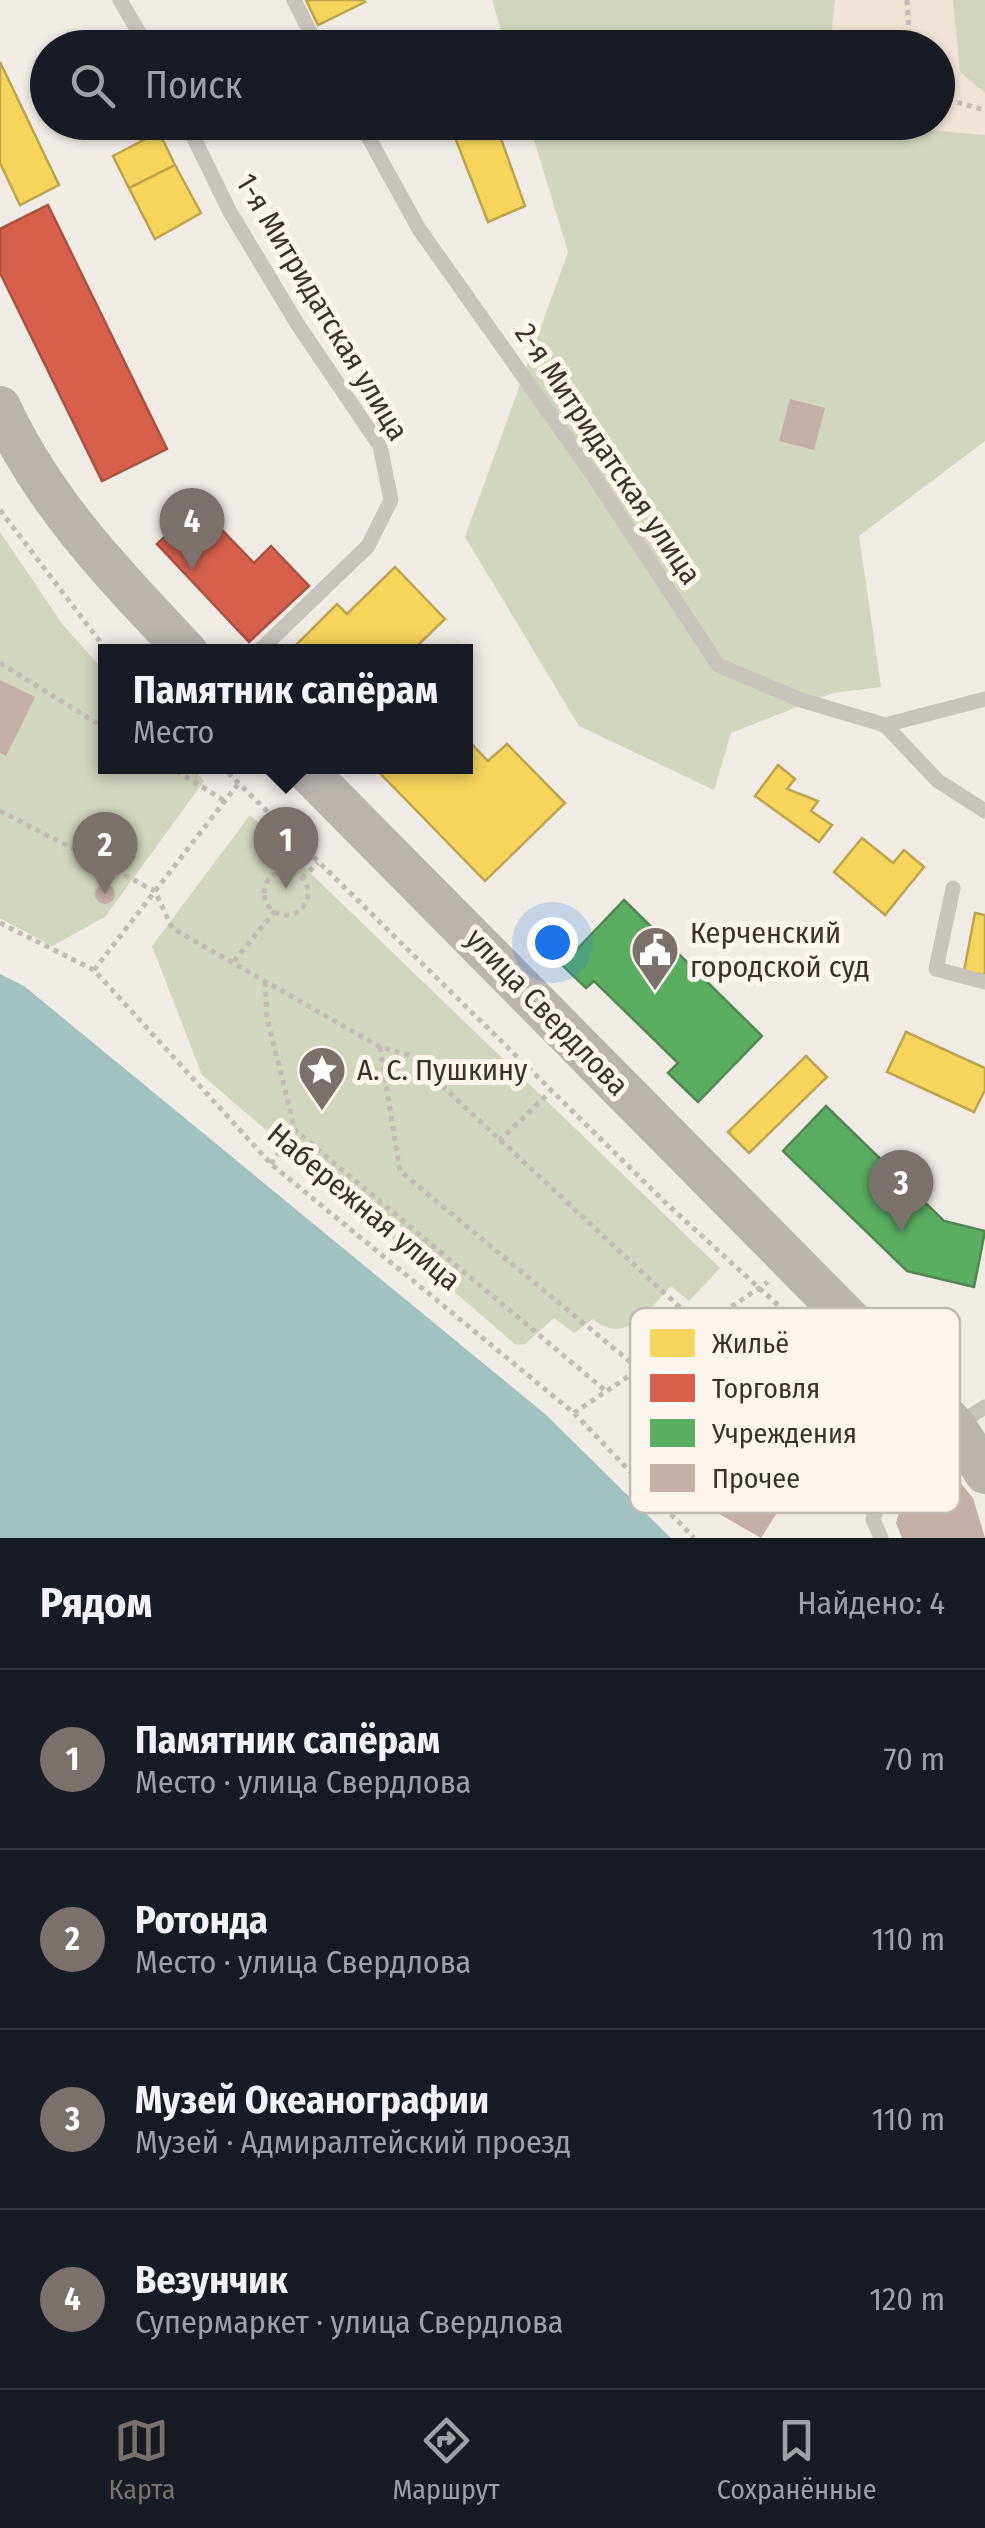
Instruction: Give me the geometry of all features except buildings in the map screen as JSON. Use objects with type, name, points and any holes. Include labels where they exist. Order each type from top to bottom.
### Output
[{"type":"main road","points":[[0,407],[22,455],[84,544],[180,644]]},
{"type":"main road","name":"улица Свердлова","points":[[310,774],[788,1260],[844,1308]]},
{"type":"main road","name":"улица Свердлова","points":[[970,1417],[985,1473]]},
{"type":"lane","points":[[120,0],[138,30]]},
{"type":"lane","points":[[294,0],[309,30]]},
{"type":"lane","name":"1-я Митридатская улица","points":[[195,140],[230,212],[380,446],[392,500],[368,546],[266,644]]},
{"type":"lane","name":"2-я Митридатская улица","points":[[370,140],[419,229],[590,472],[718,665],[801,700],[885,725]]},
{"type":"lane","points":[[985,698],[885,725],[938,780],[985,811]]},
{"type":"lane","points":[[953,888],[936,968],[985,982]]},
{"type":"lane","points":[[875,1513],[873,1519],[881,1538]]},
{"type":"path","points":[[907,0],[909,30]]},
{"type":"path","points":[[955,102],[985,110]]},
{"type":"path","points":[[0,510],[102,644]]},
{"type":"path","points":[[0,663],[98,724]]},
{"type":"path","points":[[181,774],[225,801]]},
{"type":"path","points":[[229,774],[550,1092],[777,1308]]},
{"type":"path","points":[[94,970],[238,784]]},
{"type":"path","points":[[0,811],[155,890],[172,928],[380,1047],[410,1055],[679,1308]]},
{"type":"path","points":[[302,878],[318,862]]},
{"type":"path","points":[[290,870],[302,878],[309,890],[306,904],[288,915],[274,911],[264,900],[269,878],[290,870]]},
{"type":"path","points":[[234,961],[274,911]]},
{"type":"path","name":"Набережная улица","points":[[0,922],[94,970],[271,1164],[574,1413],[630,1471]]},
{"type":"path","points":[[265,982],[268,1018],[296,1130],[607,1392]]},
{"type":"path","points":[[380,1047],[400,1172],[630,1362]]},
{"type":"path","points":[[499,1141],[550,1092]]},
{"type":"path","points":[[271,1164],[296,1130]]},
{"type":"path","points":[[734,1308],[758,1292]]},
{"type":"path","points":[[574,1413],[630,1377]]},
{"type":"path","name":"Набережная улица","points":[[670,1513],[694,1538]]},
{"type":"green space","points":[[492,0],[985,0],[985,441],[859,536],[881,687],[833,693],[731,733],[714,790],[579,726],[465,537],[568,252],[534,140],[955,140],[955,30],[501,30]]},
{"type":"green space","points":[[0,532],[63,625],[98,664],[98,774],[198,774],[204,781],[105,917],[52,946],[0,918]]},
{"type":"green space","points":[[250,815],[720,1268],[689,1301],[671,1286],[651,1308],[630,1308],[630,1325],[626,1327],[605,1327],[593,1319],[574,1333],[554,1318],[525,1344],[516,1345],[202,1075],[152,946]]},
{"type":"shaded area","points":[[835,0],[953,0],[960,72],[985,93],[985,135],[955,132],[955,30],[832,30]]},
{"type":"water","points":[[0,974],[24,986],[545,1414],[630,1498],[630,1513],[646,1513],[671,1538],[0,1538]]},
{"type":"place","name":"Везунчик","points":[[192,570]]},
{"type":"place","name":"Памятник сапёрам","points":[[286,889]]},
{"type":"place","name":"Ротонда","points":[[105,894]]},
{"type":"place","name":"Керченский городской суд","points":[[655,992]]},
{"type":"place","name":"А. С. Пушкину","points":[[322,1112]]},
{"type":"place","name":"Музей Океанографии","points":[[901,1232]]}]
